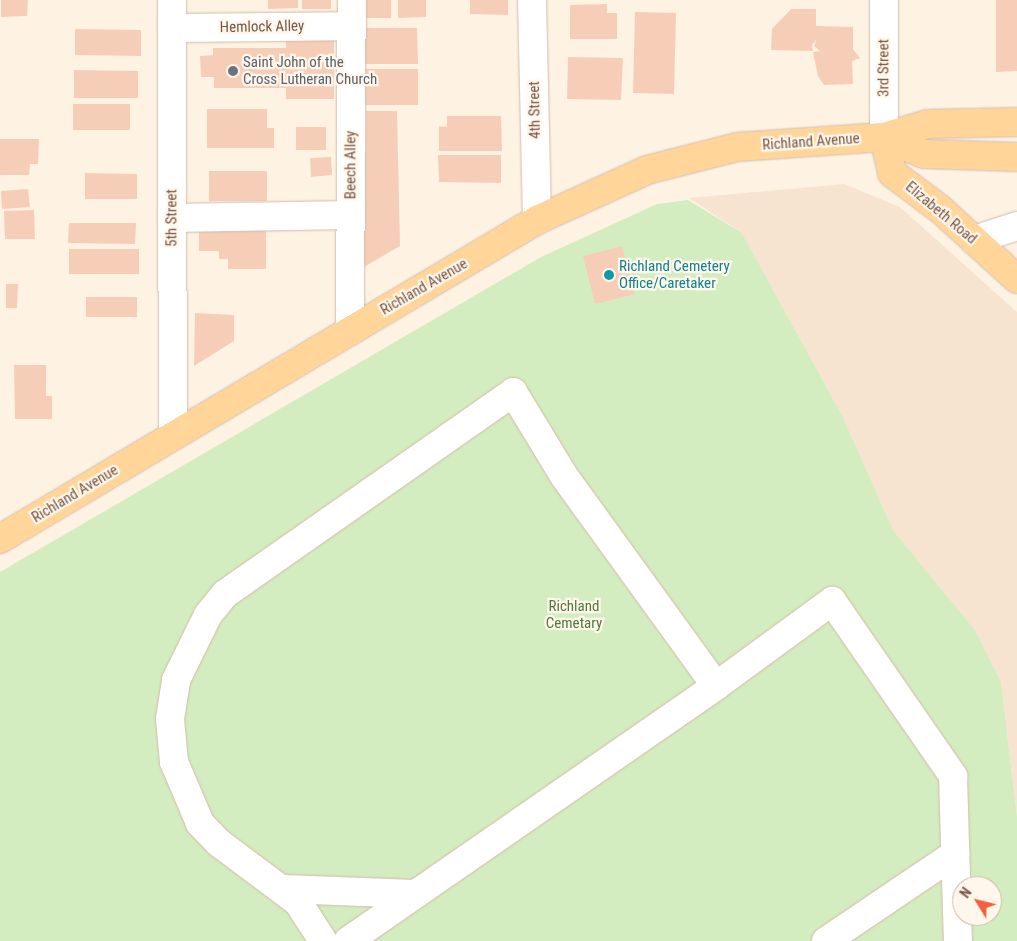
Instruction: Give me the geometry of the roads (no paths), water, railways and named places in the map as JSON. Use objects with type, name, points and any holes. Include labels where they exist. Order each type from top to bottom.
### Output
[{"type":"main road","name":"Richland Avenue","points":[[0,539],[537,220],[647,170],[737,147],[884,137],[928,124],[1017,122]]},
{"type":"main road","name":"Richland Avenue","points":[[884,137],[924,154],[1017,157]]},
{"type":"main road","name":"Elizabeth Road","points":[[884,137],[892,173],[940,209],[1017,279]]},
{"type":"street","name":"5th Street","points":[[172,0],[173,436]]},
{"type":"street","name":"4th Street","points":[[532,0],[537,220]]},
{"type":"street","name":"3rd Street","points":[[884,0],[884,137]]},
{"type":"street","name":"Hemlock Alley","points":[[172,28],[352,13]]},
{"type":"street","name":"Beech Alley","points":[[350,330],[352,13]]},
{"type":"street","points":[[172,218],[351,215]]},
{"type":"street","points":[[974,240],[1017,226]]},
{"type":"street","points":[[323,941],[298,902],[284,889],[219,843],[200,823],[174,762],[170,719],[176,680],[208,615],[225,594],[513,392],[564,476],[716,686]]},
{"type":"street","points":[[348,941],[716,686],[832,601],[954,776],[958,941]]},
{"type":"street","points":[[826,941],[955,854]]},
{"type":"street","points":[[284,889],[415,894]]},
{"type":"place","name":"Saint John of the Cross Lutheran Church","points":[[233,71]]},
{"type":"place","name":"Richland Cemetery Office/Caretaker","points":[[609,275]]},
{"type":"park label","name":"Richland Cemetary","points":[[574,614]]}]
